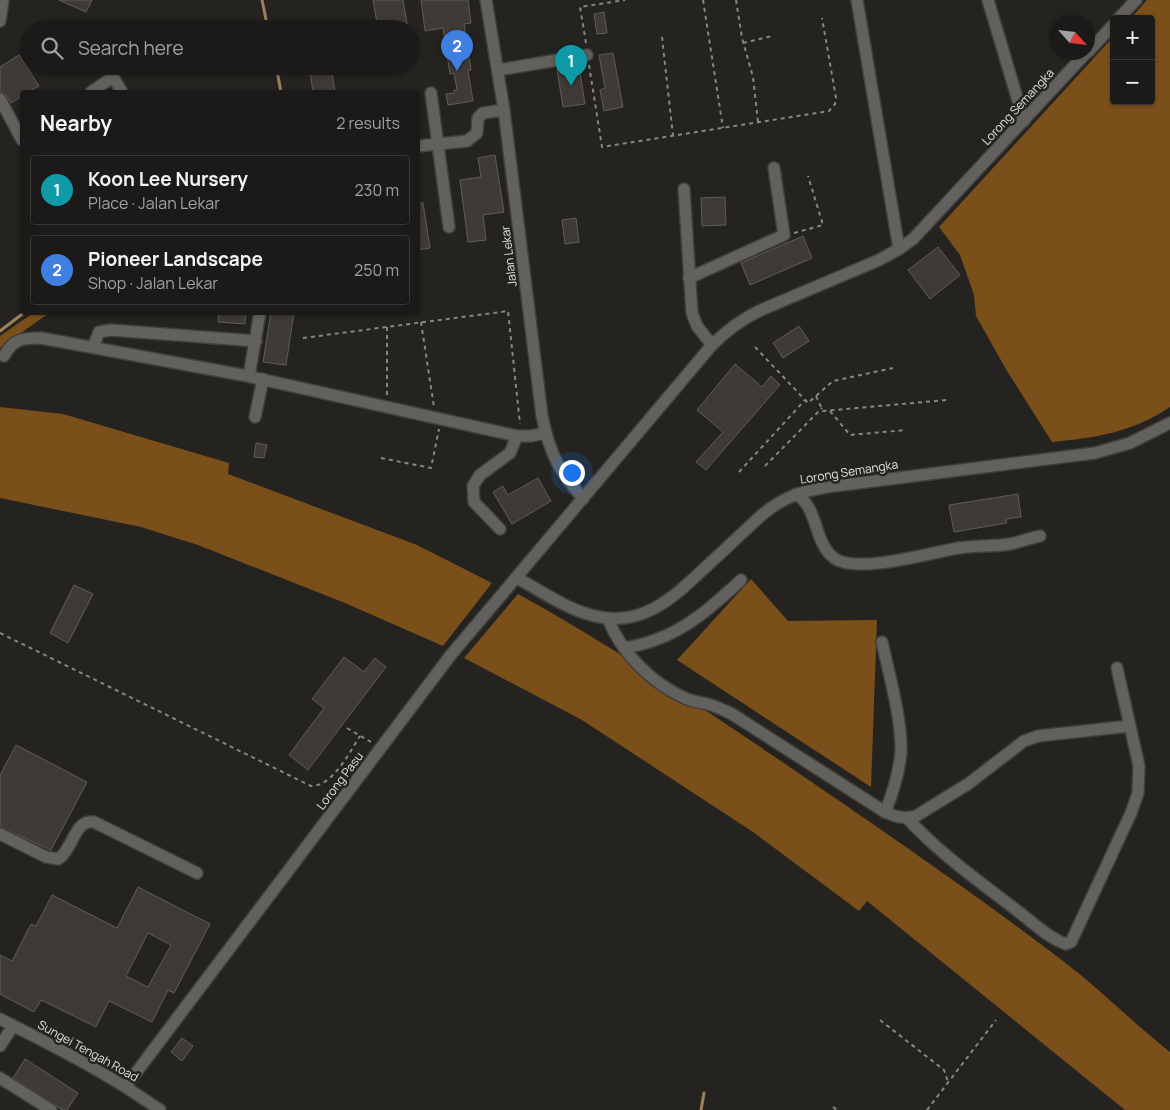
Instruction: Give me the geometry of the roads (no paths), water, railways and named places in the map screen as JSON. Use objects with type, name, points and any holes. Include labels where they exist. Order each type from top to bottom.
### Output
[{"type":"street","points":[[0,21],[3,0]]},
{"type":"street","name":"Jalan Lekar","points":[[486,0],[504,110],[545,433],[559,469],[583,498]]},
{"type":"street","points":[[857,0],[899,249]]},
{"type":"street","points":[[988,0],[1024,121]]},
{"type":"street","points":[[1122,15],[1136,0]]},
{"type":"street","name":"Lorong Semangka","points":[[1095,44],[1110,28]]},
{"type":"street","points":[[498,70],[587,55]]},
{"type":"street","name":"Lorong Semangka","points":[[583,498],[712,345],[728,329],[761,310],[872,264],[899,249],[926,225],[1080,60]]},
{"type":"street","points":[[94,90],[114,77],[121,90]]},
{"type":"street","points":[[431,94],[449,227]]},
{"type":"street","points":[[3,104],[20,135]]},
{"type":"street","points":[[420,146],[471,139],[477,133],[478,118],[483,112],[504,110]]},
{"type":"street","points":[[689,278],[784,235],[774,168]]},
{"type":"street","points":[[684,189],[689,278],[694,320],[700,331],[712,345]]},
{"type":"street","points":[[249,376],[260,315]]},
{"type":"street","points":[[93,347],[100,332],[111,330],[256,341]]},
{"type":"street","points":[[4,356],[12,344],[23,339],[40,338],[249,376],[517,436],[545,433]]},
{"type":"street","points":[[255,417],[263,379]]},
{"type":"street","name":"Lorong Semangka","points":[[517,578],[571,608],[592,616],[608,618],[628,617],[648,612],[674,597],[775,503],[796,494],[827,487],[1077,456],[1130,443],[1170,423]]},
{"type":"street","points":[[500,529],[474,502],[473,486],[480,475],[510,453],[517,436]]},
{"type":"street","points":[[796,494],[807,504],[826,549],[832,557],[842,563],[852,564],[910,559],[954,548],[1009,544],[1040,536]]},
{"type":"street","name":"Lorong Pasu","points":[[126,1086],[450,656],[583,498]]},
{"type":"street","points":[[624,648],[656,640],[676,630],[717,603],[741,580]]},
{"type":"street","points":[[608,618],[614,633],[624,648],[652,678],[694,702],[709,704],[732,714],[895,817],[907,818],[916,816],[968,784],[1024,741],[1038,736],[1130,726]]},
{"type":"street","points":[[882,642],[900,730],[901,752],[898,775],[885,812]]},
{"type":"street","points":[[907,818],[928,841],[1052,937],[1066,944],[1071,942],[1136,802],[1140,778],[1139,766],[1117,668]]},
{"type":"street","points":[[0,834],[46,857],[58,859],[64,854],[83,824],[89,821],[197,873]]},
{"type":"street","name":"Sungei Tengah Road","points":[[0,1019],[126,1086],[160,1110]]},
{"type":"street","points":[[0,1046],[13,1026]]},
{"type":"street","points":[[0,1078],[51,1110]]},
{"type":"waterway","points":[[262,0],[266,20]]},
{"type":"waterway","points":[[278,75],[281,90]]},
{"type":"waterway","points":[[0,331],[21,315]]},
{"type":"waterway","points":[[701,1110],[704,1093]]},
{"type":"place","name":"Pioneer Landscape","points":[[457,71]]},
{"type":"place","name":"Koon Lee Nursery","points":[[571,86]]}]
